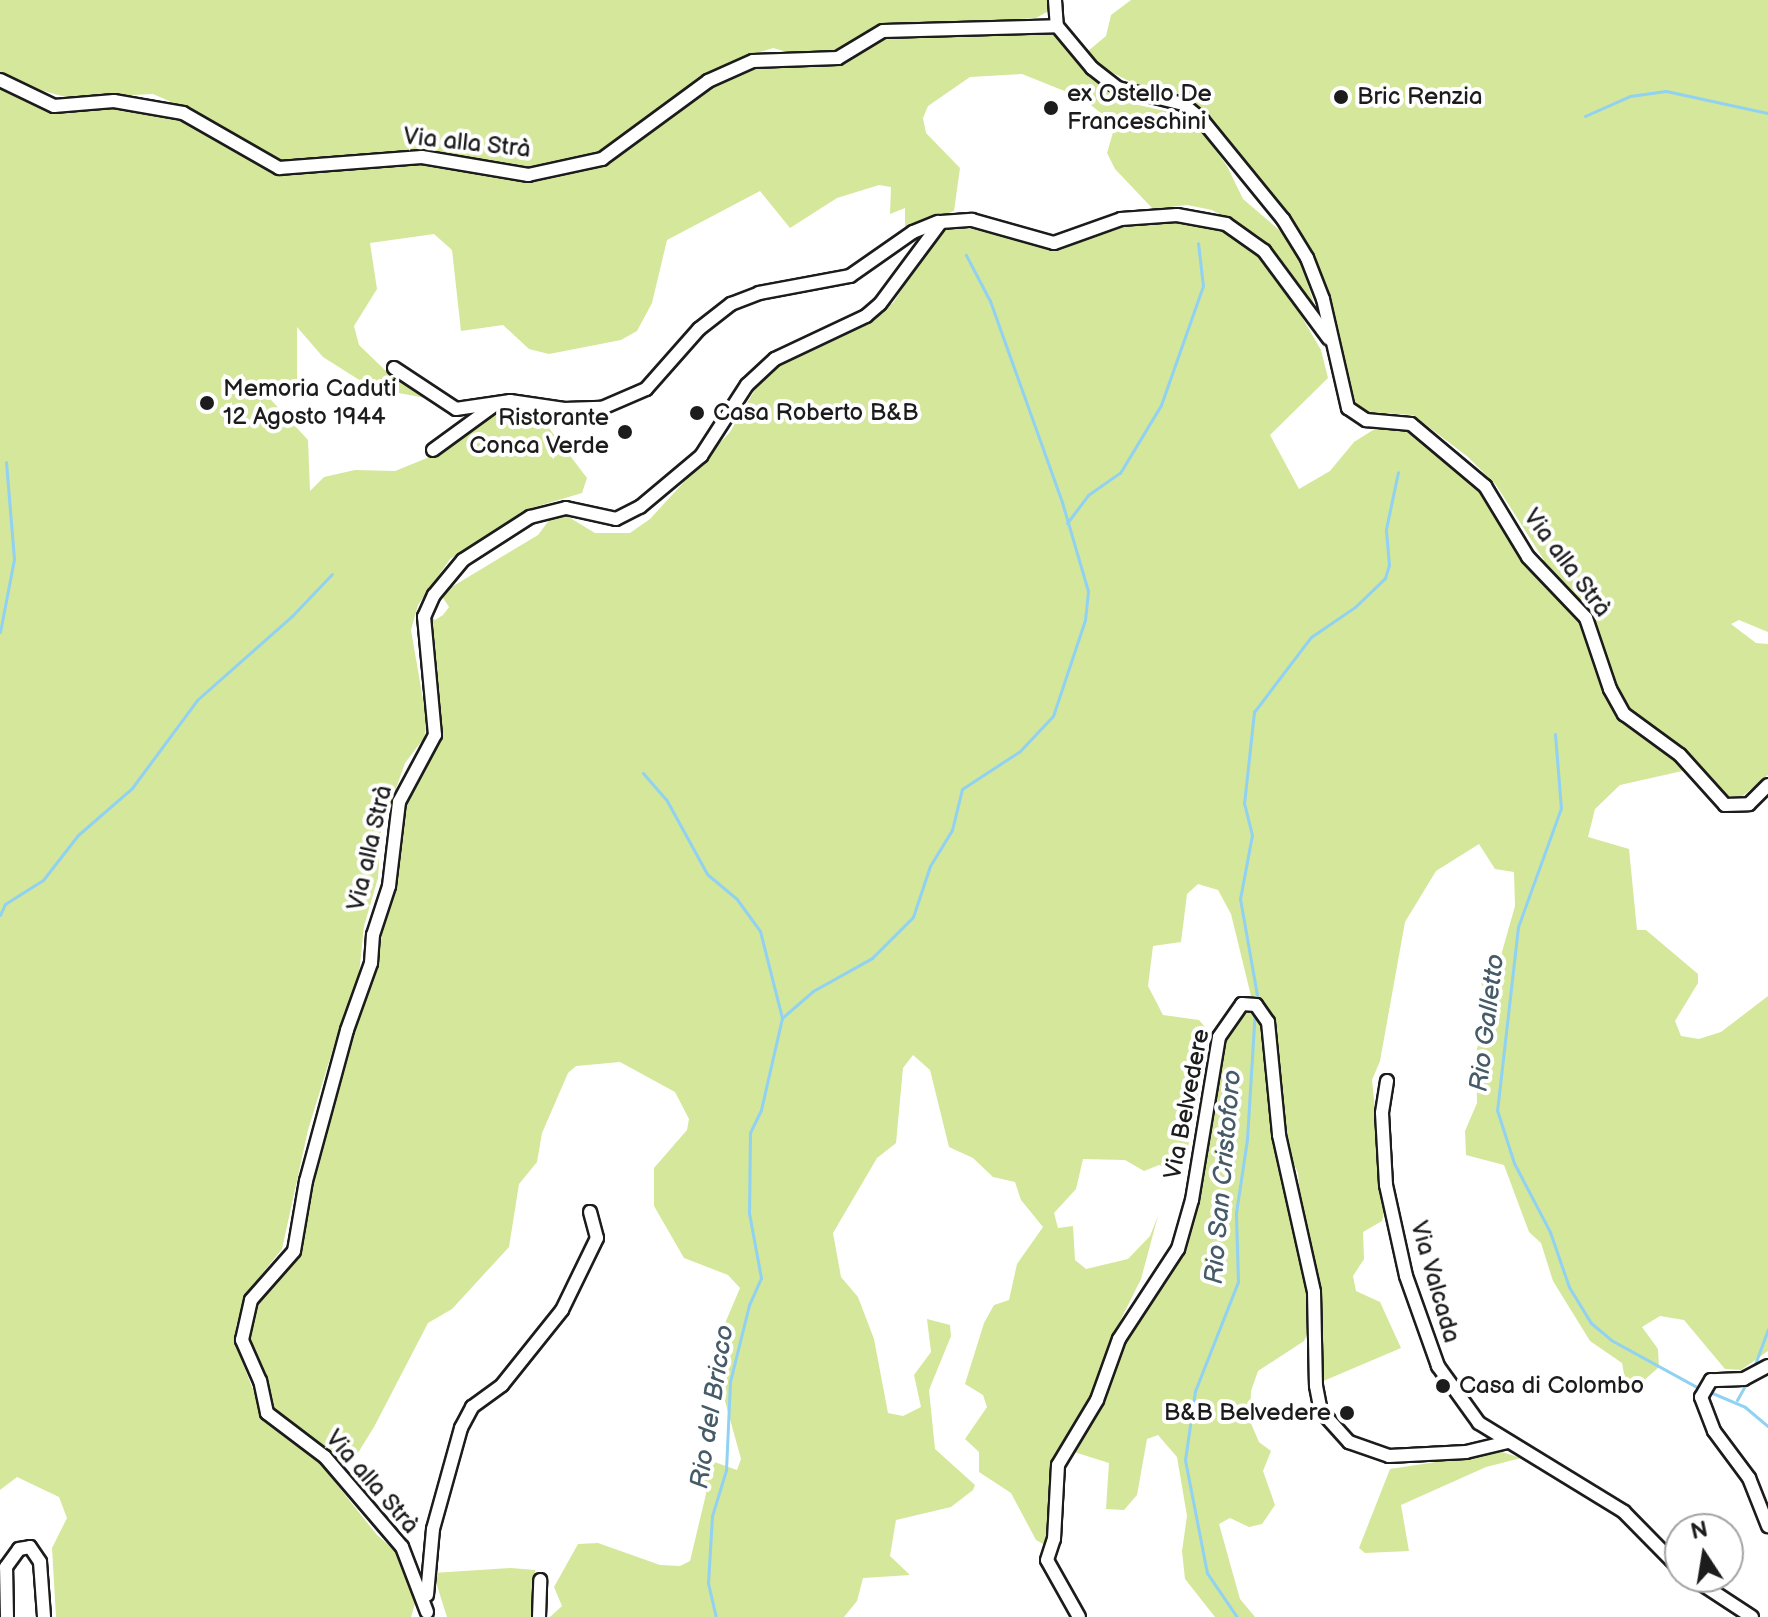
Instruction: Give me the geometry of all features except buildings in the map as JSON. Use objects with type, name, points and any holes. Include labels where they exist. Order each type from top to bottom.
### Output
[{"type":"street","points":[[1055,0],[1057,26]]},
{"type":"street","name":"Via alla Strà","points":[[0,80],[54,106],[114,101],[183,113],[279,168],[422,157],[528,175],[602,159],[708,81],[753,61],[838,58],[883,31],[1057,26],[1092,68],[1118,88],[1183,104],[1203,121],[1300,246],[1319,284],[1343,399],[1355,416],[1411,424],[1485,486],[1528,557],[1586,618],[1610,689],[1624,714],[1680,755],[1725,805],[1749,804],[1768,785]]},
{"type":"street","name":"Via alla Strà","points":[[428,1615],[402,1547],[325,1457],[267,1413],[260,1381],[242,1340],[251,1300],[294,1251],[306,1181],[347,1030],[371,963],[399,802],[435,735],[424,617],[434,595],[463,560],[530,517],[566,508],[616,519],[640,507],[701,456],[747,385],[775,359],[866,316],[880,304],[941,222],[972,220],[1054,243],[1121,219],[1177,215],[1226,224],[1264,251],[1329,339]]},
{"type":"street","points":[[394,368],[456,409],[527,401],[583,410],[625,399],[646,389],[699,329],[731,304],[759,293],[850,276],[913,232],[941,222]]},
{"type":"street","points":[[433,450],[495,405]]},
{"type":"street","name":"Via Belvedere","points":[[1079,1617],[1047,1560],[1054,1539],[1058,1465],[1097,1400],[1119,1339],[1178,1249],[1192,1200],[1219,1037],[1242,1004],[1256,1005],[1268,1022],[1279,1135],[1314,1292],[1316,1386],[1321,1411],[1349,1442],[1389,1456],[1466,1452],[1508,1442]]},
{"type":"street","name":"Via Valcada","points":[[1387,1081],[1384,1168],[1417,1312],[1438,1366],[1466,1408],[1508,1442],[1624,1512],[1664,1553]]},
{"type":"street","points":[[428,1615],[433,1529],[461,1428],[472,1407],[502,1385],[562,1310],[597,1238],[590,1212]]},
{"type":"street","points":[[1768,1366],[1744,1379],[1711,1380],[1701,1397],[1709,1422],[1749,1478],[1768,1526]]},
{"type":"street","points":[[7,1617],[6,1567],[19,1549],[30,1547],[40,1562],[44,1617]]},
{"type":"street","points":[[539,1617],[540,1580]]},
{"type":"street","points":[[1715,1593],[1752,1617]]},
{"type":"green space","points":[[0,0],[1048,0],[1049,4],[1047,12],[1036,18],[881,27],[835,53],[801,56],[773,48],[747,56],[686,88],[627,140],[601,155],[527,170],[388,151],[292,163],[266,158],[208,118],[153,94],[69,98],[26,86],[0,73]]},
{"type":"green space","points":[[1131,0],[1768,0],[1768,632],[1739,620],[1731,624],[1756,643],[1768,644],[1768,775],[1739,799],[1728,797],[1700,767],[1620,785],[1595,809],[1588,837],[1629,849],[1637,930],[1646,930],[1698,974],[1698,983],[1675,1021],[1681,1036],[1699,1039],[1721,1032],[1768,996],[1768,1351],[1741,1370],[1725,1369],[1684,1320],[1660,1316],[1642,1327],[1658,1349],[1659,1367],[1641,1383],[1625,1379],[1622,1363],[1590,1341],[1553,1281],[1541,1243],[1529,1232],[1504,1165],[1466,1155],[1465,1131],[1477,1103],[1476,1053],[1487,1010],[1480,977],[1500,959],[1515,906],[1514,872],[1495,869],[1479,844],[1436,871],[1405,922],[1380,1061],[1372,1080],[1385,1207],[1382,1221],[1363,1232],[1364,1259],[1353,1276],[1356,1291],[1380,1302],[1401,1348],[1321,1382],[1317,1287],[1302,1226],[1298,1173],[1284,1142],[1270,1013],[1251,996],[1231,914],[1218,890],[1198,884],[1187,894],[1181,942],[1153,946],[1148,986],[1163,1015],[1199,1020],[1210,1033],[1185,1163],[1171,1170],[1159,1165],[1144,1171],[1125,1160],[1083,1159],[1076,1189],[1054,1213],[1058,1228],[1073,1226],[1075,1260],[1086,1269],[1128,1259],[1150,1236],[1158,1216],[1141,1279],[1108,1345],[1091,1400],[1055,1459],[1047,1546],[1036,1540],[1011,1493],[979,1472],[979,1452],[965,1439],[987,1407],[983,1395],[965,1384],[984,1323],[994,1305],[1009,1300],[1017,1264],[1043,1227],[1021,1200],[1015,1182],[993,1177],[973,1158],[949,1147],[930,1070],[913,1055],[903,1068],[896,1143],[877,1158],[833,1233],[841,1277],[858,1297],[874,1339],[888,1413],[903,1416],[921,1407],[914,1375],[931,1352],[927,1319],[950,1325],[951,1336],[929,1390],[935,1449],[975,1485],[973,1490],[951,1507],[896,1520],[890,1556],[910,1575],[863,1578],[857,1601],[844,1617],[550,1617],[562,1606],[554,1587],[578,1544],[598,1543],[660,1565],[680,1566],[690,1561],[706,1494],[699,1466],[706,1459],[737,1470],[741,1459],[712,1354],[740,1288],[728,1275],[684,1258],[654,1206],[654,1168],[687,1130],[689,1119],[675,1092],[620,1062],[576,1066],[568,1073],[542,1133],[537,1162],[519,1184],[509,1247],[452,1309],[428,1323],[374,1427],[356,1456],[341,1467],[315,1440],[272,1410],[247,1339],[260,1301],[299,1253],[304,1211],[352,1032],[377,964],[404,804],[440,736],[429,613],[435,620],[443,615],[449,607],[443,598],[450,588],[538,535],[553,515],[567,516],[595,533],[630,533],[650,519],[730,432],[763,376],[794,354],[893,303],[939,232],[956,225],[1058,251],[1125,224],[1197,221],[1228,230],[1257,251],[1282,283],[1321,350],[1328,378],[1270,435],[1299,489],[1330,471],[1354,442],[1381,425],[1395,424],[1413,432],[1488,499],[1510,542],[1529,566],[1544,560],[1496,485],[1468,457],[1413,415],[1366,412],[1356,404],[1319,267],[1283,210],[1191,105],[1179,95],[1149,91],[1095,64],[1088,51],[1106,36],[1111,15]]},
{"type":"green space","points":[[1047,29],[1130,103],[1191,117],[1227,166],[1243,199],[1285,235],[1299,257],[1317,313],[1259,236],[1212,210],[1187,205],[1153,209],[1115,169],[1107,153],[1114,129],[1107,118],[1082,98],[1022,74],[970,77],[928,106],[923,118],[926,133],[960,168],[954,211],[905,229],[905,208],[890,214],[891,187],[879,185],[837,198],[790,228],[760,191],[667,240],[652,303],[637,331],[621,340],[549,354],[529,349],[503,325],[461,331],[452,250],[434,234],[370,243],[377,289],[354,326],[359,345],[390,375],[436,400],[372,388],[323,357],[297,327],[297,381],[290,389],[261,389],[308,440],[310,491],[324,477],[355,470],[395,471],[432,456],[490,413],[519,407],[536,411],[587,478],[582,493],[525,510],[450,559],[418,605],[411,630],[427,723],[424,738],[405,763],[381,831],[378,878],[364,926],[358,984],[344,1013],[308,1130],[282,1249],[246,1294],[236,1326],[236,1346],[262,1413],[311,1452],[377,1535],[400,1555],[416,1600],[411,1617],[56,1617],[52,1548],[67,1518],[59,1497],[17,1477],[0,1490],[0,84],[53,110],[114,104],[182,116],[278,172],[422,161],[522,179],[581,171],[615,158],[709,84],[754,64],[778,61],[815,67],[840,61],[884,35]]},
{"type":"green space","points":[[1251,1010],[1260,1014],[1268,1043],[1276,1152],[1311,1299],[1310,1328],[1304,1341],[1258,1371],[1251,1391],[1250,1421],[1259,1442],[1271,1451],[1263,1471],[1275,1505],[1262,1524],[1249,1527],[1230,1518],[1219,1524],[1240,1599],[1255,1617],[1215,1617],[1185,1579],[1182,1551],[1187,1516],[1177,1457],[1158,1435],[1147,1439],[1137,1495],[1124,1510],[1106,1509],[1109,1463],[1071,1451],[1098,1410],[1118,1351],[1169,1272],[1227,1030]]},
{"type":"green space","points":[[1502,1452],[1521,1458],[1486,1467],[1401,1505],[1409,1551],[1365,1553],[1359,1548],[1390,1469]]},
{"type":"green space","points":[[511,1568],[535,1570],[534,1617],[447,1617],[433,1573]]},
{"type":"waterway","points":[[1585,116],[1630,96],[1666,91],[1768,113]]},
{"type":"waterway","points":[[1067,523],[1088,495],[1120,473],[1161,405],[1203,286],[1198,243]]},
{"type":"waterway","points":[[782,1018],[813,991],[872,958],[913,917],[930,866],[952,830],[962,789],[1020,751],[1053,716],[1085,620],[1088,591],[1062,502],[990,301],[966,255]]},
{"type":"waterway","points":[[0,632],[14,559],[6,462]]},
{"type":"waterway","name":"Rio San Cristoforo","points":[[1257,995],[1240,899],[1252,835],[1244,804],[1254,712],[1311,637],[1355,607],[1385,578],[1389,565],[1386,529],[1398,472]]},
{"type":"waterway","points":[[0,915],[5,904],[43,880],[78,835],[132,788],[197,700],[292,616],[332,574]]},
{"type":"waterway","name":"Rio Galletto","points":[[1555,734],[1561,808],[1518,927],[1497,1110],[1514,1163],[1550,1232],[1569,1287],[1591,1323],[1611,1340],[1697,1387]]},
{"type":"waterway","name":"Rio del Bricco","points":[[643,773],[666,799],[707,874],[736,898],[760,931],[782,1018],[761,1110],[750,1133],[749,1213],[761,1278],[749,1305],[730,1382],[726,1470],[712,1516],[708,1583],[716,1617]]},
{"type":"waterway","name":"Rio San Cristoforo","points":[[1237,1617],[1207,1573],[1185,1460],[1195,1391],[1238,1282],[1236,1213],[1247,1139],[1255,1010]]},
{"type":"waterway","points":[[1754,1367],[1768,1329]]},
{"type":"waterway","points":[[1737,1400],[1747,1382]]},
{"type":"waterway","name":"Rio Galletto","points":[[1710,1392],[1745,1407],[1768,1426]]},
{"type":"place","name":"Bric Renzia","points":[[1341,97]]},
{"type":"place","name":"ex Ostello De Franceschini","points":[[1051,108]]},
{"type":"place","name":"Memoria Caduti 12 Agosto 1944","points":[[207,403]]},
{"type":"place","name":"Casa Roberto B&B","points":[[697,413]]},
{"type":"place","name":"Ristorante Conca Verde","points":[[625,432]]},
{"type":"place","name":"Casa di Colombo","points":[[1443,1386]]},
{"type":"place","name":"B&B Belvedere","points":[[1347,1413]]}]
